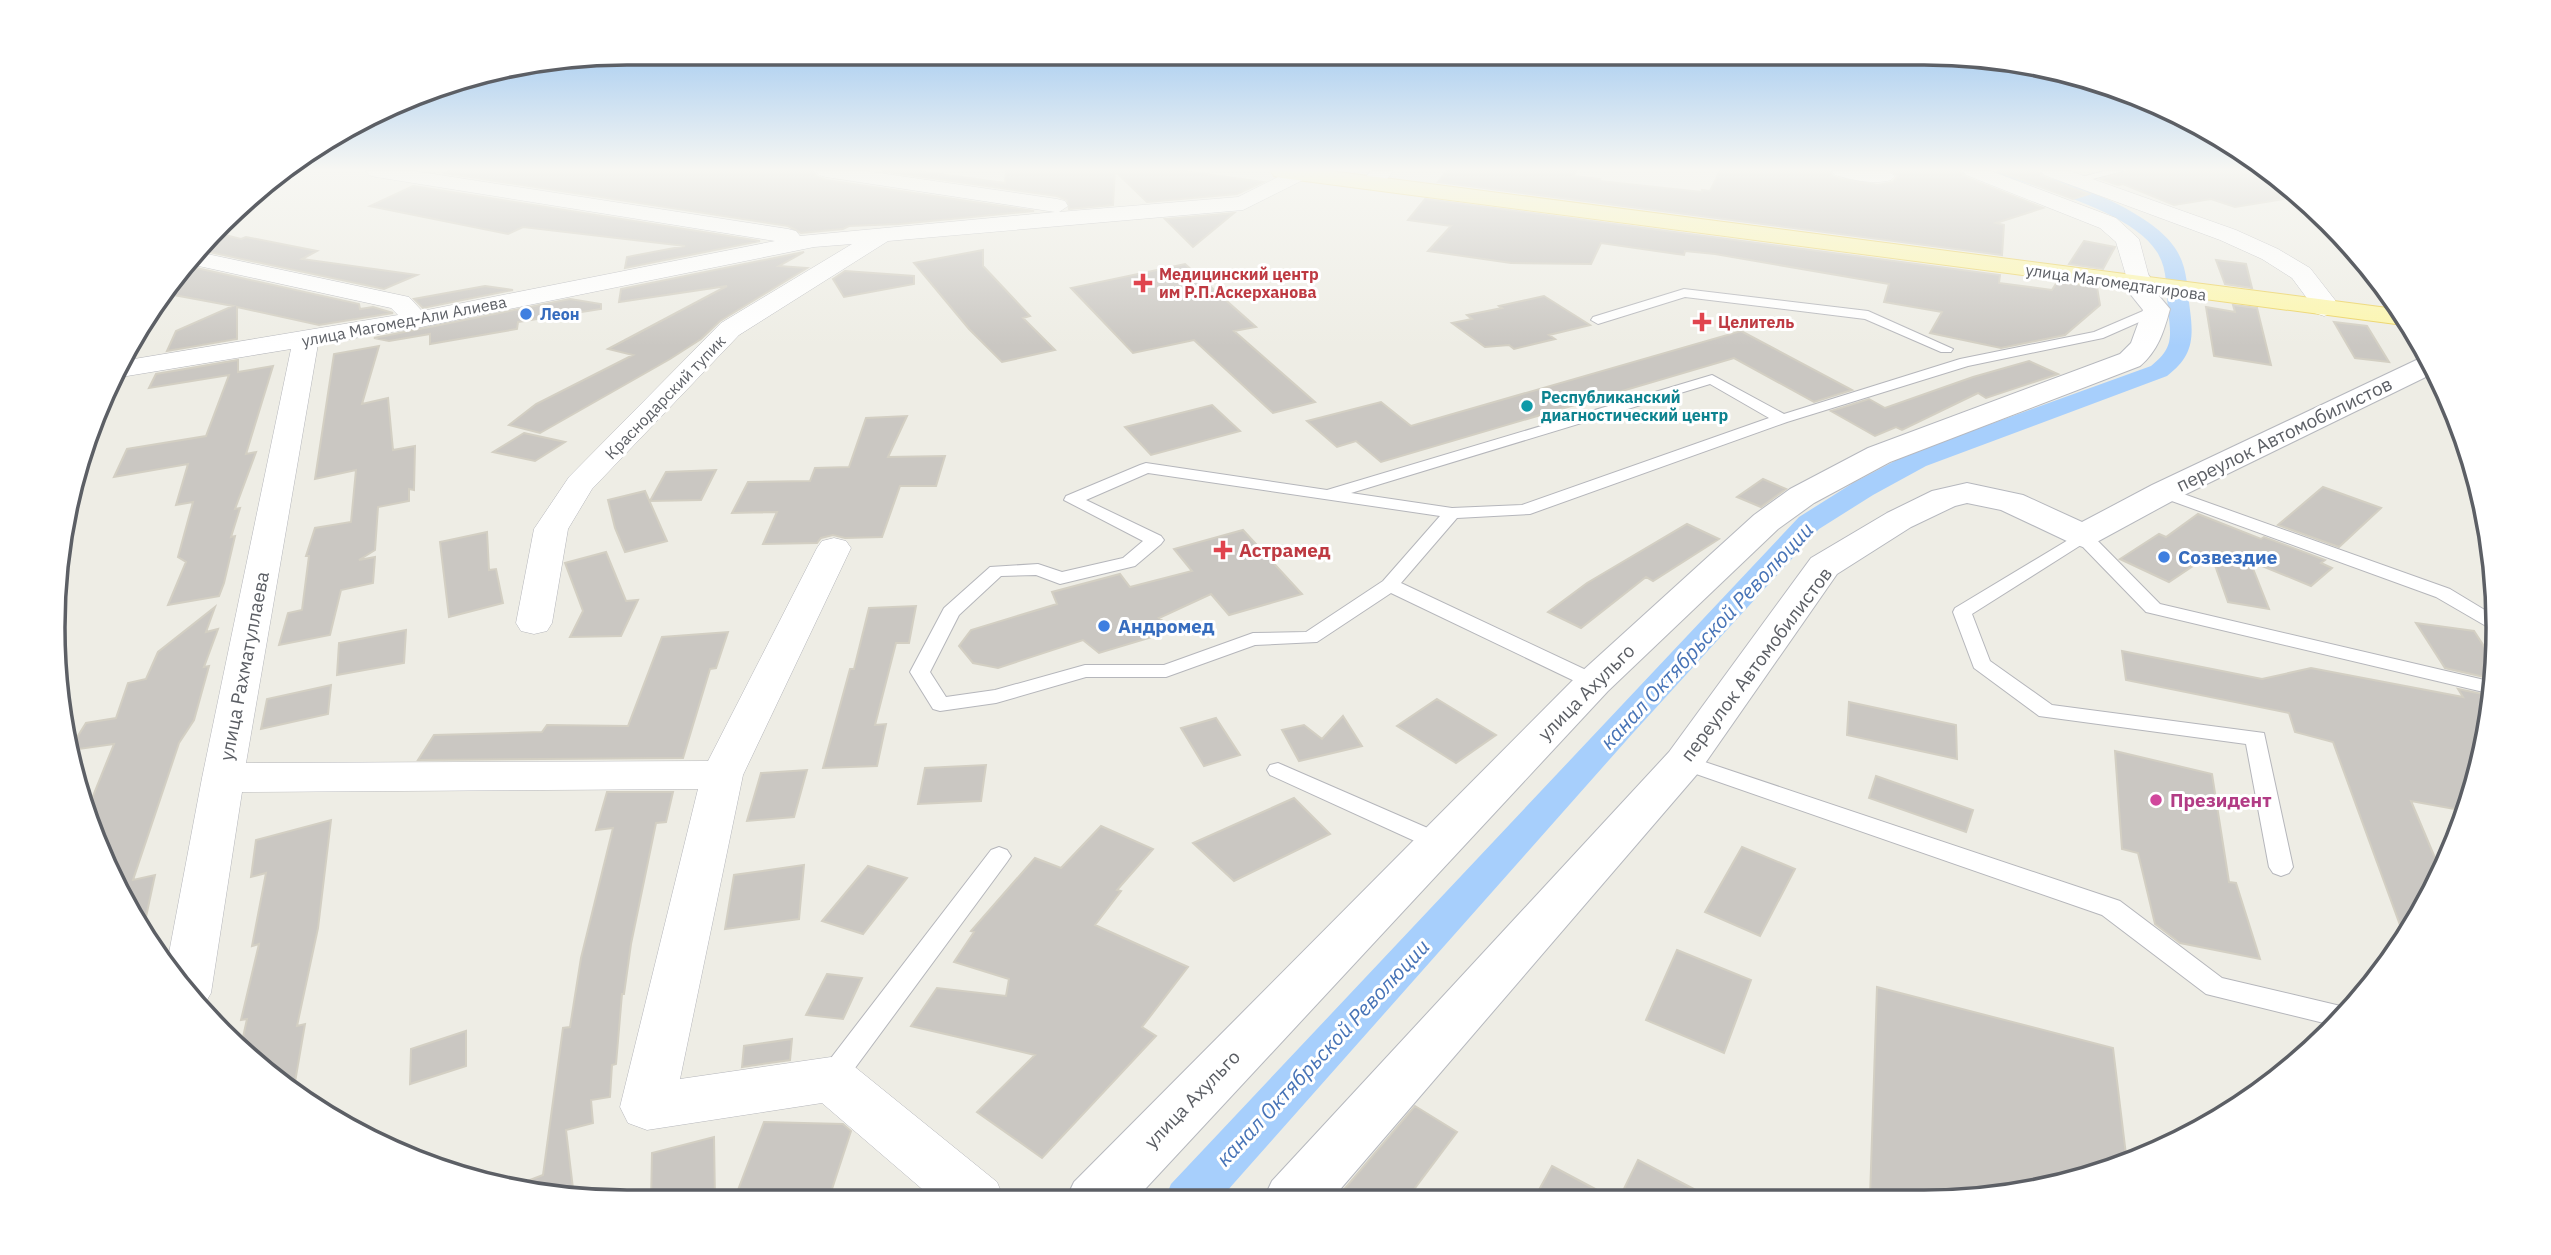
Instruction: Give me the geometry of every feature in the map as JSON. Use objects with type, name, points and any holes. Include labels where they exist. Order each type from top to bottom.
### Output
[{"type":"main road","name":"улица Магомедтагирова","points":[[1745,230],[2146,287],[2387,309]]},
{"type":"main road","name":"улица Ахульго","points":[[1106,1190],[1594,682],[1766,522],[1802,496],[1878,455],[2130,360],[2147,341],[2146,287]]},
{"type":"main road","name":"улица Магомедтагирова","points":[[2323,304],[2392,316]]},
{"type":"main road","name":"переулок Автомобилистов","points":[[1302,1190],[1684,762],[1824,566],[1899,520],[1944,498],[1977,494],[2011,502],[2083,536],[2164,492],[2422,367]]},
{"type":"street","points":[[748,230],[814,240]]},
{"type":"street","name":"улица Магомед-Али Алиева","points":[[129,368],[416,320],[814,240],[952,230]]},
{"type":"street","points":[[2116,230],[2127,239],[2146,287]]},
{"type":"street","points":[[2213,230],[2270,254],[2301,273],[2323,304]]},
{"type":"street","name":"Краснодарский тупик","points":[[534,623],[551,529],[580,484],[730,330],[880,236]]},
{"type":"street","points":[[201,260],[400,302],[416,320]]},
{"type":"street","name":"улица Рахматуллаева","points":[[188,979],[223,778],[306,339]]},
{"type":"street","points":[[834,548],[722,775],[647,1107],[831,1079],[964,1190]]},
{"type":"street","points":[[223,778],[722,775]]},
{"type":"lane","points":[[1452,513],[1391,585],[1310,638],[1253,639],[1166,671],[1085,671],[996,695],[940,704],[920,672],[951,612],[996,571],[1038,569],[1060,579],[1129,562],[1155,540],[1072,500],[1146,468],[1452,513],[1524,510],[1782,419],[1965,362],[2098,335],[2146,287]]},
{"type":"lane","points":[[1598,320],[1684,293],[1868,315],[1946,349]]},
{"type":"lane","points":[[1328,495],[1712,379],[1782,419]]},
{"type":"lane","points":[[2164,492],[2443,593],[2486,619]]},
{"type":"lane","points":[[2281,867],[2256,738],[2046,711],[1981,664],[1962,612],[2083,536],[2153,608],[2483,686]]},
{"type":"lane","points":[[1391,585],[1594,682]]},
{"type":"lane","points":[[1684,762],[2111,908],[2214,986],[2332,1014]]},
{"type":"lane","points":[[1278,770],[1438,842]]},
{"type":"lane","points":[[831,1079],[999,856]]},
{"type":"building","points":[[486,230],[518,230],[508,234]]},
{"type":"building","points":[[545,230],[688,230],[760,241],[625,268],[627,257],[685,246]]},
{"type":"building","points":[[795,230],[837,230],[801,233]]},
{"type":"building","points":[[1176,230],[1214,230],[1193,247]]},
{"type":"building","points":[[1448,230],[1656,230],[2000,275],[1999,283],[2052,290],[2057,282],[2097,287],[2100,305],[2065,335],[2001,348],[1930,333],[1942,312],[1884,302],[1889,284],[1715,254],[1685,251],[1684,255],[1601,243],[1591,264],[1511,263],[1428,251]]},
{"type":"building","points":[[1806,230],[2004,230],[2002,255]]},
{"type":"building","points":[[225,235],[241,239],[246,237],[317,251],[302,259],[417,275],[384,289],[208,252]]},
{"type":"building","points":[[2084,241],[2115,247],[2103,269],[2069,264]]},
{"type":"building","points":[[983,250],[983,266],[1030,316],[1023,318],[1055,350],[1002,362],[969,329],[914,263]]},
{"type":"building","points":[[804,252],[779,266],[807,268],[720,321],[701,339],[670,359],[540,433],[509,425],[536,404],[633,355],[608,349],[727,286],[619,302],[621,289]]},
{"type":"building","points":[[2216,260],[2246,264],[2252,288],[2225,284]]},
{"type":"building","points":[[1185,264],[1256,327],[1234,331],[1315,402],[1273,413],[1194,340],[1133,353],[1071,288]]},
{"type":"building","points":[[195,268],[359,304],[360,309],[373,307],[393,313],[319,325],[237,307],[237,339],[167,351],[176,331],[233,306],[174,295]]},
{"type":"building","points":[[845,271],[914,276],[914,284],[844,297],[833,279]]},
{"type":"building","points":[[485,286],[513,290],[423,308],[414,299]]},
{"type":"building","points":[[1544,296],[1590,325],[1549,335],[1555,339],[1514,349],[1509,345],[1485,347],[1452,323],[1472,319],[1467,315]]},
{"type":"building","points":[[570,299],[601,304],[601,309],[518,322],[517,329],[430,344],[430,334],[389,341],[374,338]]},
{"type":"building","points":[[2233,305],[2257,308],[2271,365],[2214,356],[2206,307],[2235,312]]},
{"type":"building","points":[[2334,322],[2367,326],[2389,362],[2355,358]]},
{"type":"building","points":[[1741,331],[1852,390],[1814,402],[1734,358],[1381,462],[1356,441],[1337,447],[1307,421],[1381,402],[1411,426]]},
{"type":"building","points":[[379,346],[362,404],[388,398],[393,450],[415,446],[414,490],[409,489],[409,501],[378,507],[375,550],[359,560],[375,557],[373,583],[341,590],[330,635],[279,645],[288,613],[302,610],[309,556],[306,556],[315,528],[351,522],[356,470],[315,479],[334,354]]},
{"type":"building","points":[[238,360],[238,372],[273,366],[246,454],[256,452],[235,509],[240,508],[231,537],[235,536],[224,583],[219,596],[168,605],[186,562],[178,557],[193,502],[176,505],[188,464],[114,477],[127,449],[206,436],[229,375],[149,388],[156,374]]},
{"type":"building","points":[[2029,361],[2058,374],[1986,398],[1978,393],[1902,430],[1896,427],[1875,436],[1831,411],[1869,399],[1885,408],[1973,377]]},
{"type":"building","points":[[1212,405],[1240,431],[1151,455],[1125,427]]},
{"type":"building","points":[[907,416],[888,457],[945,456],[936,486],[900,486],[882,537],[845,538],[833,535],[821,538],[817,543],[763,544],[777,512],[732,513],[748,482],[810,481],[815,468],[849,467],[866,418]]},
{"type":"building","points":[[524,433],[565,442],[535,461],[493,452]]},
{"type":"building","points":[[716,470],[701,500],[650,501],[666,472]]},
{"type":"building","points":[[1763,479],[1786,489],[1761,507],[1737,497]]},
{"type":"building","points":[[2323,487],[2381,508],[2339,547],[2278,525]]},
{"type":"building","points":[[645,491],[667,541],[625,552],[608,500]]},
{"type":"building","points":[[2198,514],[2325,560],[2321,563],[2332,568],[2311,586],[2250,561],[2269,609],[2228,602],[2211,554],[2169,582],[2120,559],[2159,534],[2166,537]]},
{"type":"building","points":[[1687,524],[1719,539],[1653,581],[1646,577],[1581,628],[1548,612],[1587,583]]},
{"type":"building","points":[[1243,530],[1302,594],[1229,615],[1211,594],[1159,618],[1175,630],[1099,653],[1083,640],[998,668],[973,663],[959,646],[971,630],[1057,604],[1052,592],[1120,574],[1130,587],[1192,571],[1174,549]]},
{"type":"building","points":[[487,532],[489,570],[496,569],[503,603],[449,617],[440,542]]},
{"type":"building","points":[[606,552],[626,601],[638,600],[621,636],[570,637],[583,611],[565,563]]},
{"type":"building","points":[[916,606],[909,643],[896,643],[875,725],[886,724],[877,766],[823,768],[850,669],[854,669],[869,608]]},
{"type":"building","points":[[215,607],[206,632],[218,629],[204,667],[209,666],[194,720],[179,743],[133,880],[155,875],[146,918],[108,843],[92,799],[114,744],[79,749],[76,738],[86,723],[116,718],[128,683],[146,679],[158,652]]},
{"type":"building","points":[[2416,623],[2474,631],[2485,648],[2484,677],[2445,668]]},
{"type":"building","points":[[406,630],[404,663],[337,675],[339,643]]},
{"type":"building","points":[[728,632],[716,668],[710,669],[683,758],[418,760],[434,735],[542,732],[547,725],[628,726],[662,637]]},
{"type":"building","points":[[2122,651],[2262,679],[2311,668],[2463,697],[2458,689],[2482,694],[2467,773],[2456,809],[2411,801],[2436,859],[2400,926],[2333,742],[2295,732],[2289,713],[2126,680]]},
{"type":"building","points":[[331,685],[328,714],[261,729],[267,699]]},
{"type":"building","points":[[1437,699],[1496,735],[1456,763],[1397,726]]},
{"type":"building","points":[[1849,702],[1956,725],[1957,759],[1847,735]]},
{"type":"building","points":[[1343,716],[1362,746],[1299,761],[1282,730],[1304,725],[1322,739]]},
{"type":"building","points":[[1216,718],[1240,755],[1204,766],[1181,728]]},
{"type":"building","points":[[2115,751],[2212,774],[2229,882],[2236,883],[2260,959],[2180,943],[2155,924],[2138,853],[2122,849]]},
{"type":"building","points":[[986,765],[981,801],[918,804],[925,768]]},
{"type":"building","points":[[807,770],[794,817],[747,821],[761,773]]},
{"type":"building","points":[[1876,776],[1973,810],[1966,832],[1869,798]]},
{"type":"building","points":[[607,792],[673,792],[666,822],[656,823],[631,944],[622,994],[616,1064],[612,1065],[610,1097],[591,1100],[593,1123],[566,1130],[573,1187],[528,1181],[543,1175],[563,1028],[570,1027],[581,958],[613,828],[596,830]]},
{"type":"building","points":[[1294,798],[1330,834],[1234,881],[1193,843]]},
{"type":"building","points":[[331,820],[318,928],[297,1026],[305,1024],[295,1081],[243,1038],[247,1019],[241,1020],[259,944],[252,946],[266,873],[251,877],[256,840]]},
{"type":"building","points":[[1101,826],[1153,849],[1117,890],[1121,891],[1095,925],[1188,967],[1142,1027],[1156,1036],[1042,1158],[977,1112],[1035,1055],[911,1026],[937,988],[1006,996],[1009,979],[954,962],[974,932],[971,931],[1035,858],[1061,868]]},
{"type":"building","points":[[1742,847],[1795,869],[1760,936],[1705,912]]},
{"type":"building","points":[[804,865],[799,919],[725,929],[734,875]]},
{"type":"building","points":[[868,866],[907,878],[863,934],[822,921]]},
{"type":"building","points":[[1677,950],[1751,980],[1724,1053],[1646,1020]]},
{"type":"building","points":[[827,974],[862,978],[843,1019],[806,1015]]},
{"type":"building","points":[[1877,987],[2113,1048],[2126,1152],[2069,1171],[1997,1185],[1960,1189],[1870,1190]]},
{"type":"building","points":[[466,1031],[466,1066],[410,1084],[411,1049]]},
{"type":"building","points":[[792,1039],[790,1060],[742,1067],[744,1046]]},
{"type":"building","points":[[1415,1106],[1457,1132],[1414,1190],[1344,1190]]},
{"type":"building","points":[[764,1122],[843,1124],[851,1131],[832,1190],[738,1190]]},
{"type":"building","points":[[714,1137],[715,1190],[651,1190],[652,1153]]},
{"type":"building","points":[[1638,1160],[1696,1190],[1623,1190]]},
{"type":"building","points":[[1552,1166],[1597,1190],[1539,1190]]},
{"type":"waterway","name":"канал Октябрьской Революции","points":[[1197,1190],[1809,523],[1863,489],[1917,460],[2159,371],[2174,358],[2182,338],[2175,269],[2166,249],[2146,230]]},
{"type":"place","name":"Медицинский центр им Р.П.Аскерханова","points":[[1143,283]]},
{"type":"place","name":"Леон","points":[[526,314]]},
{"type":"place","name":"Целитель","points":[[1702,322]]},
{"type":"place","name":"Республиканский диагностический центр","points":[[1527,406]]},
{"type":"place","name":"Астрамед","points":[[1223,550]]},
{"type":"place","name":"Созвездие","points":[[2164,557]]},
{"type":"place","name":"Андромед","points":[[1104,626]]},
{"type":"place","name":"Президент","points":[[2156,800]]}]
